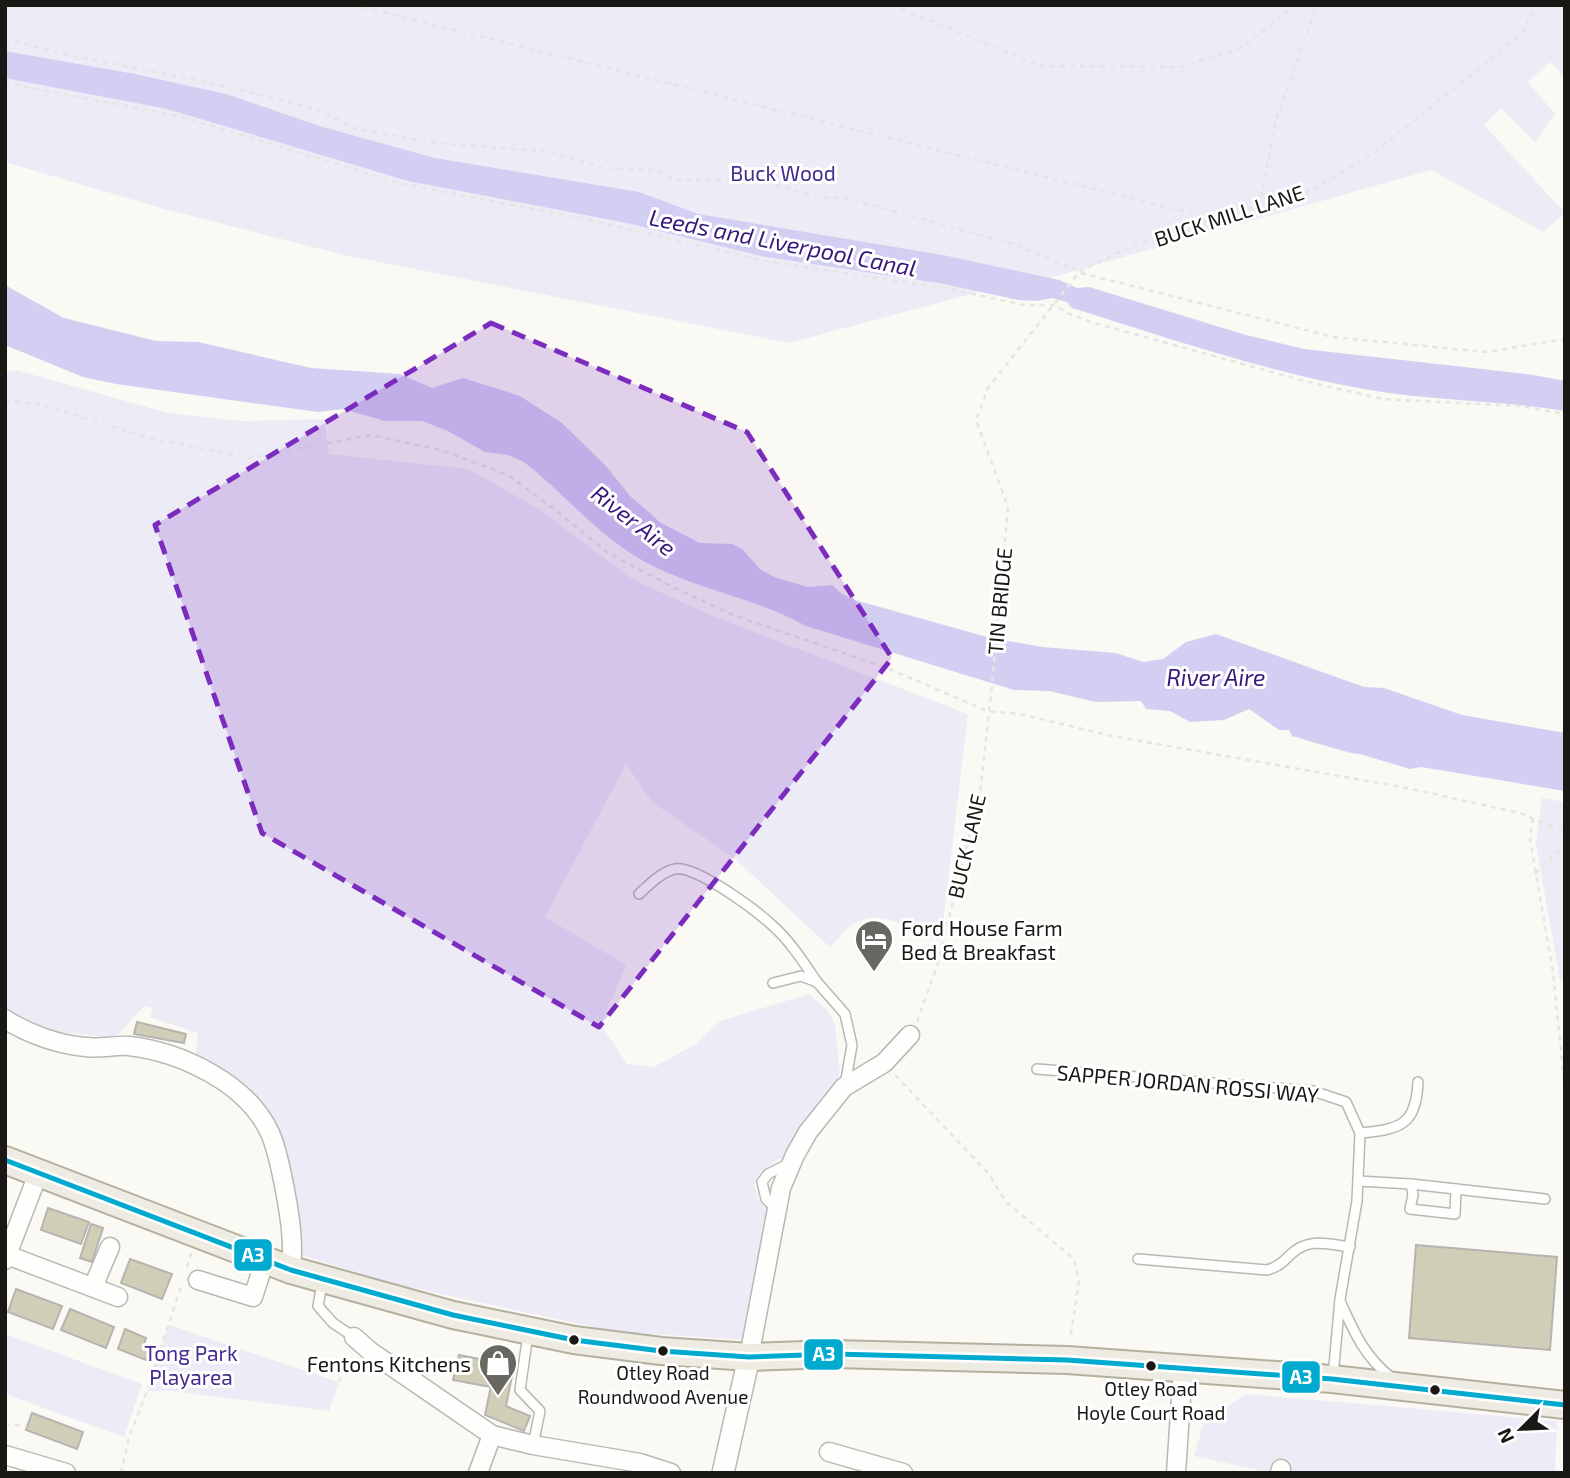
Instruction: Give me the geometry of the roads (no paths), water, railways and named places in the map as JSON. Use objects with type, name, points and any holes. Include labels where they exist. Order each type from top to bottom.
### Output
[{"type":"main road","points":[[5,1160],[291,1270],[528,1331],[661,1351],[749,1357],[834,1354],[1067,1360],[1332,1378],[1565,1405]]},
{"type":"street","points":[[5,1019],[61,1043],[88,1048],[127,1046],[174,1058],[220,1079],[250,1104],[270,1132],[280,1162],[293,1247],[291,1270]]},
{"type":"street","points":[[723,1473],[782,1188],[792,1162],[808,1132],[844,1087],[884,1063],[910,1035]]},
{"type":"street","points":[[38,1174],[6,1258],[118,1297]]},
{"type":"street","points":[[93,1287],[110,1247]]},
{"type":"street","points":[[198,1280],[253,1297],[264,1260]]},
{"type":"street","points":[[354,1337],[371,1352],[492,1435],[533,1446],[640,1463],[671,1473]]},
{"type":"street","points":[[1176,1473],[1183,1368]]},
{"type":"street","points":[[478,1473],[492,1435]]},
{"type":"street","points":[[829,1452],[903,1473]]},
{"type":"street","points":[[5,1455],[66,1473]]},
{"type":"lane","points":[[639,894],[656,878],[675,869],[689,870],[702,876],[773,925],[845,1013],[852,1045],[844,1087]]},
{"type":"lane","points":[[773,983],[801,976],[817,982]]},
{"type":"lane","name":"SAPPER JORDAN ROSSI WAY","points":[[1037,1069],[1313,1091],[1346,1102],[1360,1133],[1358,1181],[1350,1247],[1339,1299],[1332,1378]]},
{"type":"lane","points":[[1360,1133],[1387,1130],[1406,1122],[1417,1107],[1418,1082]]},
{"type":"lane","points":[[1358,1181],[1545,1199]]},
{"type":"lane","points":[[1411,1184],[1413,1195],[1410,1209],[1455,1214],[1456,1189]]},
{"type":"lane","points":[[1138,1259],[1267,1270],[1311,1243],[1350,1247]]},
{"type":"lane","points":[[323,1280],[318,1293],[318,1306],[333,1323],[354,1337]]},
{"type":"lane","points":[[1339,1299],[1364,1350],[1378,1368],[1402,1386]]},
{"type":"lane","points":[[528,1331],[520,1390],[540,1411],[533,1446]]},
{"type":"water","name":"Leeds and Liverpool Canal","points":[[5,51],[135,74],[226,94],[323,127],[435,158],[639,192],[698,214],[943,255],[1059,280],[1077,288],[1089,287],[1246,335],[1304,349],[1534,375],[1565,381],[1565,411],[1389,393],[1327,382],[1180,342],[1072,308],[1067,302],[1052,298],[1037,301],[1018,300],[944,284],[761,256],[627,223],[408,181],[167,109],[5,78]]},
{"type":"water","name":"River Aire","points":[[5,285],[64,318],[156,341],[198,342],[311,368],[400,374],[432,388],[463,378],[520,396],[562,423],[606,466],[630,496],[661,523],[700,543],[732,544],[742,549],[761,570],[774,577],[808,587],[832,585],[855,600],[987,637],[1042,647],[1116,653],[1143,662],[1163,659],[1186,642],[1216,634],[1364,687],[1384,688],[1462,715],[1565,733],[1565,791],[1421,767],[1410,769],[1292,736],[1289,730],[1279,730],[1249,709],[1224,720],[1190,722],[1170,711],[1146,709],[1141,701],[1096,702],[1049,691],[1014,690],[806,626],[770,609],[675,576],[638,558],[603,533],[524,462],[508,455],[485,452],[448,431],[422,421],[385,421],[343,409],[318,412],[116,384],[83,377],[5,345]]},
{"type":"place","name":"Ford House Farm Bed & Breakfast","points":[[874,973]]},
{"type":"place","name":"Otley Road Roundwood Avenue","points":[[663,1351]]},
{"type":"place","name":"Otley Road Hoyle Court Road","points":[[1151,1366]]},
{"type":"place","name":"Fentons Kitchens","points":[[498,1397]]},
{"type":"park label","name":"Buck Wood","points":[[783,172]]},
{"type":"park label","name":"Tong Park Playarea","points":[[191,1364]]}]
